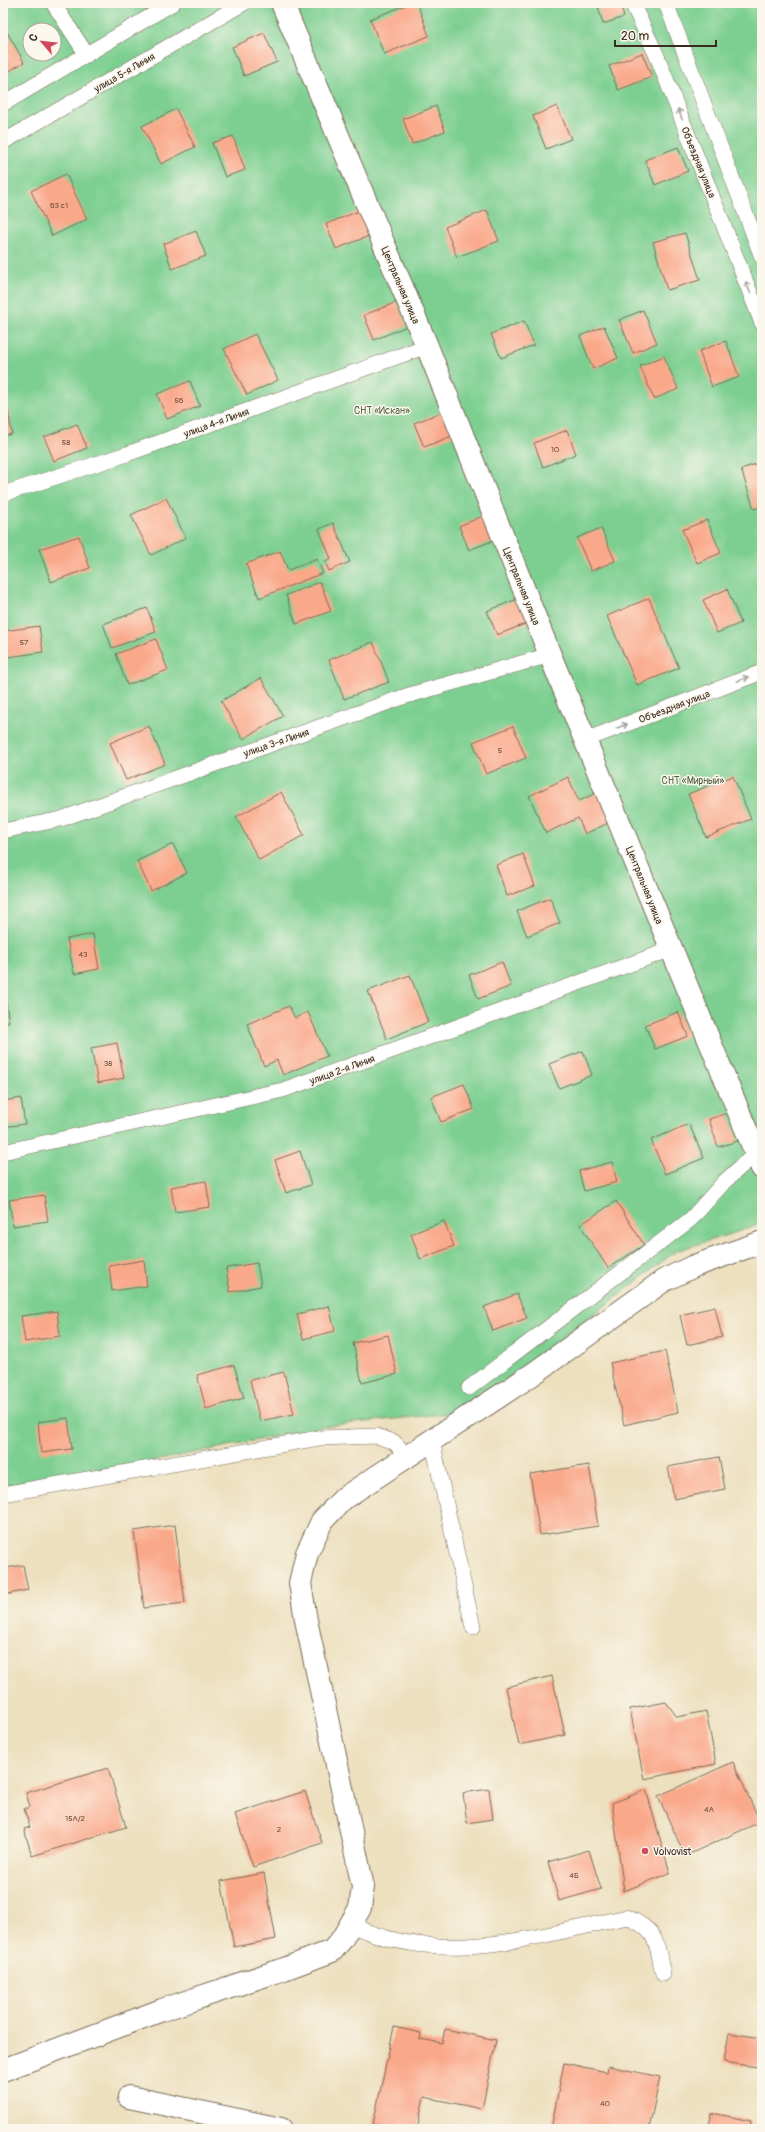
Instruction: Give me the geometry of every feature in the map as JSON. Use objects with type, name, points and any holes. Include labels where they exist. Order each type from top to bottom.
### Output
[{"type":"street","name":"Центральная улица","points":[[282,3],[426,346],[550,655],[759,1160]]},
{"type":"street","points":[[3,2070],[154,2013],[284,1969],[332,1950],[352,1924],[360,1908],[363,1886],[308,1634],[300,1583],[307,1553],[322,1521],[344,1498],[533,1374],[663,1281],[694,1266],[762,1242]]},
{"type":"street","points":[[129,2097],[280,2129]]},
{"type":"lane","points":[[53,3],[87,55]]},
{"type":"lane","points":[[3,104],[173,3]]},
{"type":"lane","name":"улица 5-я Линия","points":[[3,142],[244,3]]},
{"type":"lane","name":"Объездная улица","points":[[632,3],[657,56],[762,323]]},
{"type":"lane","points":[[666,3],[762,257]]},
{"type":"lane","name":"улица 4-я Линия","points":[[3,494],[127,454],[426,346]]},
{"type":"lane","name":"улица 3-я Линия","points":[[3,831],[61,818],[406,696],[550,655]]},
{"type":"lane","name":"Объездная улица","points":[[585,740],[762,672]]},
{"type":"lane","name":"улица 2-я Линия","points":[[3,1152],[283,1090],[672,950]]},
{"type":"lane","points":[[469,1388],[691,1219],[724,1182],[759,1160]]},
{"type":"lane","points":[[3,1494],[320,1438],[377,1436],[394,1442],[407,1456]]},
{"type":"lane","points":[[432,1440],[473,1627]]},
{"type":"lane","points":[[352,1924],[373,1935],[433,1947],[506,1943],[627,1917],[641,1923],[650,1930],[655,1940],[663,1974]]},
{"type":"green space","name":"СНТ «Искан»","points":[[3,3],[762,3],[762,1224],[676,1251],[564,1337],[461,1412],[325,1426],[145,1463],[3,1486]]},
{"type":"building","points":[[411,3],[417,3],[429,36],[384,54],[370,19]]},
{"type":"building","points":[[597,3],[620,3],[624,17],[603,24]]},
{"type":"building","points":[[7,32],[22,58],[22,62],[24,62],[3,75],[3,34]]},
{"type":"building","points":[[264,33],[277,62],[244,76],[232,47]]},
{"type":"building","points":[[642,53],[652,77],[618,90],[609,66]]},
{"type":"building","points":[[436,106],[445,131],[412,144],[403,119]]},
{"type":"building","points":[[557,106],[571,139],[546,149],[533,116]]},
{"type":"building","points":[[176,109],[195,147],[161,164],[142,126]]},
{"type":"building","points":[[233,136],[245,170],[225,177],[212,143]]},
{"type":"building","points":[[678,147],[688,171],[655,185],[645,160]]},
{"type":"building","points":[[66,174],[87,219],[52,236],[31,191]]},
{"type":"building","points":[[487,210],[499,241],[457,257],[445,227]]},
{"type":"building","points":[[359,211],[369,236],[336,249],[326,224]]},
{"type":"building","points":[[196,231],[206,256],[172,269],[163,244]]},
{"type":"building","points":[[685,233],[700,280],[667,290],[653,242]]},
{"type":"building","points":[[397,302],[407,326],[374,340],[364,315]]},
{"type":"building","points":[[643,310],[657,343],[633,353],[619,320]]},
{"type":"building","points":[[524,321],[534,345],[501,358],[491,334]]},
{"type":"building","points":[[604,326],[618,358],[593,369],[580,336]]},
{"type":"building","points":[[255,334],[278,380],[247,395],[224,349]]},
{"type":"building","points":[[726,341],[739,377],[712,387],[699,351]]},
{"type":"building","points":[[664,356],[678,389],[654,399],[640,366]]},
{"type":"building","points":[[190,381],[200,406],[167,419],[157,394]]},
{"type":"building","points":[[7,404],[12,434],[3,436],[3,405]]},
{"type":"building","points":[[447,410],[457,434],[424,447],[414,423]]},
{"type":"building","points":[[77,424],[87,448],[54,461],[44,437]]},
{"type":"building","points":[[567,430],[576,454],[543,467],[534,443]]},
{"type":"building","points":[[762,462],[762,506],[754,509],[741,469]]},
{"type":"building","points":[[166,498],[186,538],[151,555],[131,515]]},
{"type":"building","points":[[493,512],[502,537],[469,550],[459,526]]},
{"type":"building","points":[[707,520],[721,553],[697,563],[682,530]]},
{"type":"building","points":[[333,523],[350,562],[329,571],[325,562],[331,559],[319,529]]},
{"type":"building","points":[[601,528],[615,561],[591,571],[577,538]]},
{"type":"building","points":[[79,536],[90,568],[51,582],[39,549]]},
{"type":"building","points":[[280,551],[288,570],[317,559],[323,573],[259,598],[246,564]]},
{"type":"building","points":[[320,582],[331,611],[296,624],[286,595]]},
{"type":"building","points":[[727,589],[741,623],[717,633],[703,600]]},
{"type":"building","points":[[520,598],[530,622],[497,635],[487,611]]},
{"type":"building","points":[[649,598],[679,668],[637,685],[607,616]]},
{"type":"building","points":[[147,608],[156,632],[112,648],[103,624]]},
{"type":"building","points":[[39,626],[43,652],[8,657],[4,631]]},
{"type":"building","points":[[156,639],[168,670],[127,685],[116,654]]},
{"type":"building","points":[[373,642],[389,682],[344,699],[329,660]]},
{"type":"building","points":[[261,678],[283,716],[243,739],[221,701]]},
{"type":"building","points":[[149,726],[165,764],[126,780],[110,743]]},
{"type":"building","points":[[513,726],[526,758],[486,774],[473,742]]},
{"type":"building","points":[[733,776],[751,819],[706,837],[688,794]]},
{"type":"building","points":[[568,777],[579,801],[609,787],[623,816],[585,834],[578,818],[546,833],[529,796]]},
{"type":"building","points":[[281,792],[304,835],[259,860],[236,817]]},
{"type":"building","points":[[173,844],[187,873],[151,891],[137,861]]},
{"type":"building","points":[[523,854],[535,886],[507,896],[496,865]]},
{"type":"building","points":[[550,898],[560,923],[527,936],[517,911]]},
{"type":"building","points":[[93,934],[99,969],[74,974],[67,939]]},
{"type":"building","points":[[502,962],[511,986],[478,999],[469,975]]},
{"type":"building","points":[[410,975],[428,1022],[387,1039],[368,991]]},
{"type":"building","points":[[3,997],[5,997],[9,1022],[3,1023]]},
{"type":"building","points":[[289,1006],[295,1018],[308,1012],[327,1056],[283,1075],[277,1060],[264,1066],[247,1024]]},
{"type":"building","points":[[678,1012],[688,1036],[655,1049],[645,1025]]},
{"type":"building","points":[[117,1043],[124,1078],[98,1083],[91,1048]]},
{"type":"building","points":[[583,1051],[592,1075],[559,1088],[549,1064]]},
{"type":"building","points":[[464,1084],[474,1109],[441,1122],[431,1097]]},
{"type":"building","points":[[21,1098],[25,1124],[3,1127],[3,1101]]},
{"type":"building","points":[[728,1113],[738,1141],[718,1147],[709,1119]]},
{"type":"building","points":[[689,1124],[704,1158],[665,1174],[651,1140]]},
{"type":"building","points":[[300,1151],[311,1185],[286,1193],[275,1160]]},
{"type":"building","points":[[612,1162],[617,1182],[584,1191],[579,1171]]},
{"type":"building","points":[[206,1181],[210,1207],[175,1212],[171,1187]]},
{"type":"building","points":[[44,1195],[48,1221],[13,1226],[9,1200]]},
{"type":"building","points":[[616,1201],[644,1245],[608,1268],[580,1225]]},
{"type":"building","points":[[444,1221],[454,1246],[420,1259],[411,1234]]},
{"type":"building","points":[[144,1260],[147,1286],[112,1291],[109,1266]]},
{"type":"building","points":[[257,1263],[261,1286],[230,1292],[226,1268]]},
{"type":"building","points":[[517,1294],[527,1318],[493,1331],[484,1307]]},
{"type":"building","points":[[329,1306],[335,1331],[303,1339],[297,1314]]},
{"type":"building","points":[[715,1307],[722,1337],[687,1345],[680,1315]]},
{"type":"building","points":[[57,1311],[60,1336],[25,1342],[21,1316]]},
{"type":"building","points":[[388,1335],[397,1374],[362,1383],[353,1343]]},
{"type":"building","points":[[665,1351],[678,1412],[624,1425],[610,1363]]},
{"type":"building","points":[[234,1365],[244,1398],[206,1409],[197,1375]]},
{"type":"building","points":[[284,1372],[294,1414],[260,1421],[250,1380]]},
{"type":"building","points":[[68,1418],[72,1449],[41,1453],[38,1422]]},
{"type":"building","points":[[719,1457],[725,1489],[674,1499],[668,1467]]},
{"type":"building","points":[[589,1465],[598,1526],[540,1535],[530,1474]]},
{"type":"building","points":[[175,1525],[185,1603],[144,1608],[134,1531]]},
{"type":"building","points":[[4,1554],[6,1568],[23,1565],[28,1590],[3,1595]]},
{"type":"building","points":[[552,1676],[565,1735],[519,1745],[506,1687]]},
{"type":"building","points":[[666,1702],[677,1717],[706,1711],[716,1764],[644,1779],[630,1709]]},
{"type":"building","points":[[733,1762],[760,1822],[685,1856],[658,1796]]},
{"type":"building","points":[[108,1768],[126,1827],[32,1856],[24,1829],[30,1827],[24,1809],[30,1807],[26,1793]]},
{"type":"building","points":[[489,1789],[493,1819],[467,1823],[463,1793]]},
{"type":"building","points":[[646,1790],[670,1873],[624,1891],[612,1803]]},
{"type":"building","points":[[305,1791],[322,1843],[253,1867],[235,1814]]},
{"type":"building","points":[[589,1850],[601,1889],[559,1901],[548,1862]]},
{"type":"building","points":[[264,1873],[276,1939],[234,1947],[221,1881]]},
{"type":"building","points":[[394,2027],[421,2033],[420,2039],[442,2043],[445,2029],[496,2040],[482,2109],[424,2097],[417,2129],[398,2129],[373,2124]]},
{"type":"building","points":[[729,2033],[762,2038],[762,2068],[724,2062]]},
{"type":"building","points":[[564,2063],[607,2072],[608,2066],[660,2077],[649,2129],[551,2129]]},
{"type":"building","points":[[712,2113],[751,2121],[750,2129],[708,2129]]},
{"type":"place","name":"Volvovist","points":[[645,1851]]},
{"type":"park label","name":"СНТ «Мирный»","points":[[693,780]]}]
